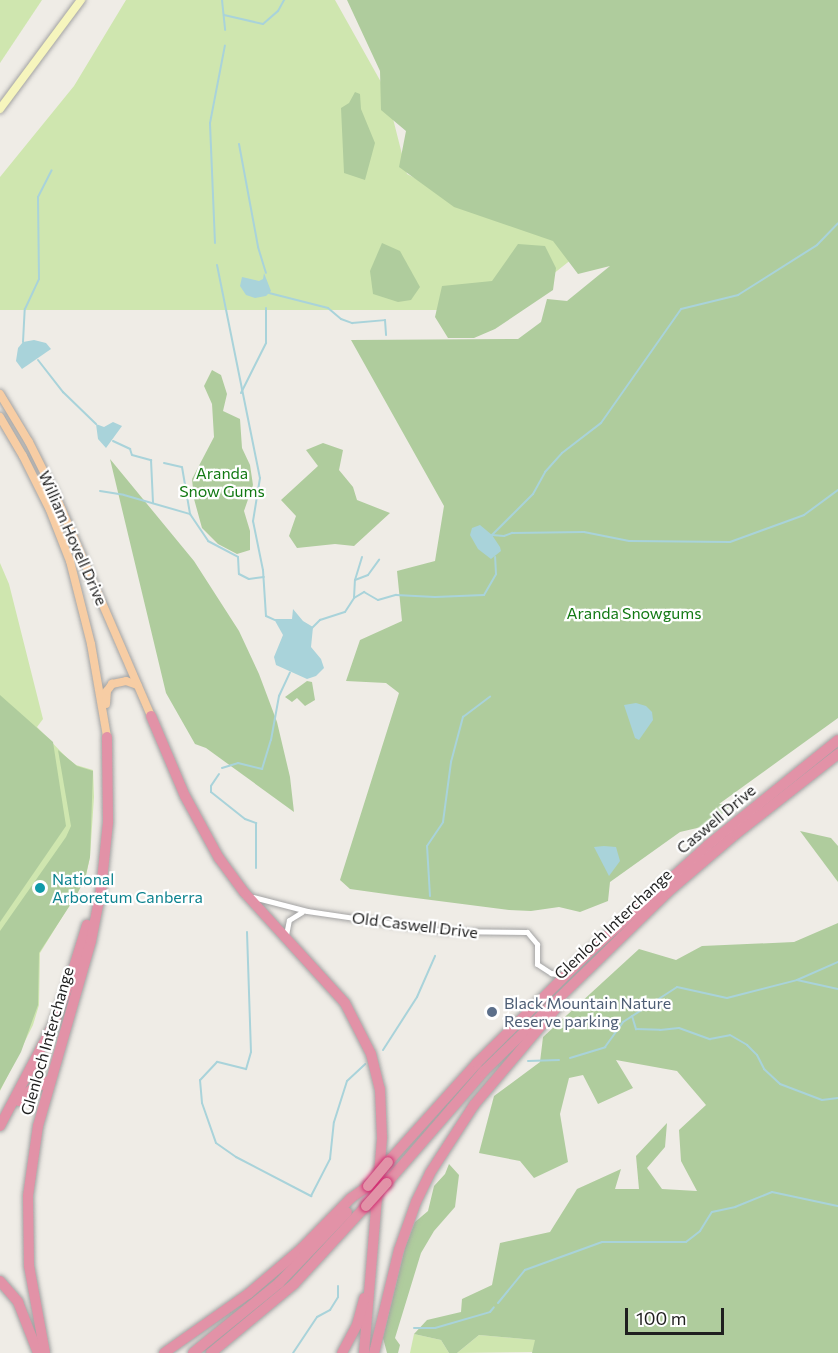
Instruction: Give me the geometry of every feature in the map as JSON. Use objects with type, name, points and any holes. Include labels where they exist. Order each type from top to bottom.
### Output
[{"type":"highway","points":[[151,716],[172,767],[207,839],[244,892],[345,1003],[363,1034],[375,1066],[382,1121],[374,1248],[364,1353]]},
{"type":"highway","name":"Glenloch Interchange","points":[[45,1353],[34,1302],[27,1231],[32,1161],[51,1080],[94,925],[108,822],[107,737]]},
{"type":"highway","name":"Caswell Drive","points":[[565,976],[708,845],[838,740]]},
{"type":"highway","name":"Glenloch Interchange","points":[[211,1353],[294,1284],[387,1183],[483,1072],[632,927],[692,871],[838,754]]},
{"type":"highway","points":[[0,1126],[46,1040],[72,975],[92,908],[108,822]]},
{"type":"highway","points":[[374,1353],[406,1231],[416,1202],[442,1150],[485,1091],[563,1001],[622,942],[632,927]]},
{"type":"highway","name":"Glenloch Interchange","points":[[193,1353],[279,1283],[322,1240],[477,1063],[565,976]]},
{"type":"highway","points":[[9,1112],[27,1093],[51,1080]]},
{"type":"highway","points":[[164,1353],[248,1294],[309,1241],[351,1198],[368,1186]]},
{"type":"highway","points":[[342,1353],[360,1316],[374,1248]]},
{"type":"highway","points":[[0,1281],[18,1302],[38,1353]]},
{"type":"main road","points":[[0,110],[81,0]]},
{"type":"main road","name":"William Hovell Drive","points":[[0,394],[29,442],[55,494],[137,685]]},
{"type":"main road","name":"William Hovell Drive","points":[[0,417],[50,510],[70,561],[91,644],[107,737]]},
{"type":"main road","points":[[107,737],[108,689],[121,681],[137,685],[151,716]]},
{"type":"street","name":"Old Caswell Drive","points":[[244,892],[266,903],[307,911],[452,932],[527,932],[537,944],[537,964],[551,973],[565,976]]},
{"type":"street","points":[[289,941],[285,930],[289,920],[298,913],[307,911]]},
{"type":"green space","points":[[0,0],[42,0],[0,63]]},
{"type":"green space","points":[[126,0],[335,0],[386,91],[407,174],[469,206],[582,251],[508,310],[0,310],[0,177],[74,86]]},
{"type":"green space","name":"Aranda Snowgums","points":[[347,0],[838,0],[838,718],[719,804],[733,804],[710,825],[680,832],[610,882],[608,901],[580,912],[559,907],[531,911],[509,910],[400,896],[350,889],[340,880],[399,693],[386,683],[346,681],[360,640],[402,621],[397,571],[435,561],[444,506],[351,340],[518,339],[541,322],[547,299],[567,301],[610,266],[578,274],[553,241],[454,207],[399,167],[406,131],[381,110],[380,71]]},
{"type":"green space","points":[[355,92],[360,94],[361,109],[375,143],[365,180],[344,173],[341,108],[349,103]]},
{"type":"green space","points":[[382,243],[400,251],[420,287],[411,300],[398,302],[373,294],[370,271]]},
{"type":"green space","points":[[518,244],[545,246],[556,268],[553,290],[495,329],[474,338],[448,338],[435,317],[442,286],[492,281]]},
{"type":"green space","name":"Aranda Snow Gums","points":[[212,370],[221,375],[227,394],[223,411],[240,419],[242,448],[250,465],[253,485],[244,511],[250,531],[250,550],[237,554],[218,544],[202,528],[194,499],[192,479],[214,437],[212,404],[204,386]]},
{"type":"green space","points":[[323,443],[343,450],[339,470],[353,487],[357,500],[390,513],[354,546],[335,544],[297,548],[289,536],[296,516],[281,500],[318,466],[306,450]]},
{"type":"green space","points":[[110,459],[194,561],[239,631],[259,674],[277,722],[290,777],[294,812],[206,748],[195,744],[166,693]]},
{"type":"green space","name":"National Arboretum Canberra","points":[[0,563],[9,584],[43,719],[37,727],[76,765],[93,770],[94,797],[90,857],[85,880],[40,953],[39,1005],[33,1025],[0,1091]]},
{"type":"green space","points":[[307,681],[312,682],[315,700],[305,706],[297,698],[292,702],[285,697]]},
{"type":"green space","points":[[0,695],[53,742],[66,826],[0,922]]},
{"type":"green space","points":[[58,750],[77,766],[93,771],[90,857],[85,879],[76,896],[39,953],[38,1005],[21,1052],[0,1090],[0,931],[66,837],[71,826]]},
{"type":"green space","points":[[800,831],[831,838],[838,846],[838,882]]},
{"type":"green space","points":[[838,923],[838,1353],[532,1353],[535,1340],[479,1335],[457,1353],[449,1353],[441,1340],[414,1334],[427,1320],[461,1312],[462,1299],[492,1285],[500,1243],[550,1232],[577,1189],[621,1169],[615,1189],[639,1189],[636,1156],[667,1123],[665,1147],[647,1168],[662,1189],[697,1191],[681,1161],[679,1130],[706,1105],[677,1071],[616,1060],[633,1088],[598,1104],[583,1075],[569,1078],[560,1114],[568,1162],[534,1178],[520,1161],[479,1153],[494,1096],[540,1062],[543,1037],[639,949],[676,960],[702,946],[794,942]]},
{"type":"green space","points":[[449,1164],[459,1175],[455,1207],[434,1231],[421,1253],[395,1338],[400,1345],[398,1353],[387,1353],[383,1338],[405,1248],[415,1222],[428,1211],[434,1186],[445,1174]]},
{"type":"green space","points":[[414,1334],[441,1340],[449,1353],[410,1353]]},
{"type":"green space","points":[[479,1335],[536,1340],[534,1352],[457,1353]]},
{"type":"water","points":[[264,273],[271,291],[266,296],[255,298],[246,295],[240,286],[242,277],[259,281],[263,279]]},
{"type":"water","points":[[34,340],[46,343],[51,349],[22,369],[16,361],[18,348],[23,342]]},
{"type":"water","points":[[113,422],[122,426],[106,448],[98,439],[96,424],[104,427]]},
{"type":"water","points":[[480,525],[492,535],[500,547],[501,551],[491,559],[478,549],[470,535],[472,528]]},
{"type":"water","points":[[293,609],[303,621],[313,627],[311,647],[321,659],[324,668],[316,676],[307,679],[276,665],[274,657],[283,635],[274,619],[292,619]]},
{"type":"water","points":[[636,703],[646,706],[652,712],[653,720],[639,740],[635,738],[624,705]]},
{"type":"water","points":[[594,847],[616,847],[620,861],[609,876]]},
{"type":"waterway","points":[[222,0],[225,30]]},
{"type":"waterway","points":[[224,15],[263,24],[278,11],[284,0]]},
{"type":"waterway","points":[[215,243],[210,123],[225,45]]},
{"type":"waterway","points":[[239,144],[258,247],[266,273]]},
{"type":"waterway","points":[[23,342],[25,309],[39,279],[38,197],[52,170]]},
{"type":"waterway","points":[[492,535],[533,494],[545,472],[562,453],[601,423],[681,309],[738,295],[817,245],[838,223]]},
{"type":"waterway","points":[[217,265],[260,478],[253,521],[263,570],[266,616],[275,620]]},
{"type":"waterway","points":[[269,293],[328,308],[341,319],[352,323],[385,320],[386,335]]},
{"type":"waterway","points":[[241,393],[266,343],[266,308]]},
{"type":"waterway","points":[[38,360],[63,392],[96,424]]},
{"type":"waterway","points":[[113,441],[130,449],[132,455],[151,460],[153,503]]},
{"type":"waterway","points":[[164,463],[182,467],[190,514]]},
{"type":"waterway","points":[[492,535],[584,532],[629,541],[730,542],[804,515],[838,490]]},
{"type":"waterway","points":[[100,491],[124,495],[190,514],[208,541],[238,557],[239,574],[249,579],[264,577]]},
{"type":"waterway","points":[[354,598],[355,580],[362,557]]},
{"type":"waterway","points":[[311,629],[320,620],[345,612],[354,598],[364,592],[378,600],[396,595],[435,597],[484,595],[496,574],[495,557]]},
{"type":"waterway","points":[[355,580],[368,575],[379,560]]},
{"type":"waterway","points":[[222,768],[238,763],[262,769],[271,740],[279,696],[290,672]]},
{"type":"waterway","points":[[430,896],[427,846],[443,822],[451,762],[463,717],[490,697]]},
{"type":"waterway","points":[[219,774],[211,786],[211,792],[245,819],[256,823],[256,868]]},
{"type":"waterway","points":[[247,932],[251,1052],[246,1069],[217,1062],[200,1080],[202,1103],[216,1143],[236,1157],[311,1196],[330,1159],[334,1122],[347,1081],[365,1064]]},
{"type":"waterway","points":[[383,1050],[417,997],[435,956]]},
{"type":"waterway","points":[[570,1058],[605,1047],[623,1022],[677,987],[727,998],[797,980],[838,962]]},
{"type":"waterway","points":[[797,980],[838,989]]},
{"type":"waterway","points":[[632,1016],[636,1029],[679,1028],[710,1039],[730,1035],[747,1045],[757,1055],[764,1069],[780,1084],[822,1100],[838,1098]]},
{"type":"waterway","points":[[528,1061],[559,1060]]},
{"type":"waterway","points":[[498,1303],[525,1270],[602,1242],[686,1242],[700,1231],[712,1212],[735,1207],[772,1192],[838,1206]]},
{"type":"waterway","points":[[293,1353],[317,1317],[330,1310],[338,1297],[338,1286]]},
{"type":"waterway","points":[[414,1328],[435,1328],[490,1312],[494,1307]]},
{"type":"place","name":"National Arboretum Canberra","points":[[40,888]]},
{"type":"place","name":"Black Mountain Nature Reserve parking","points":[[492,1012]]}]
